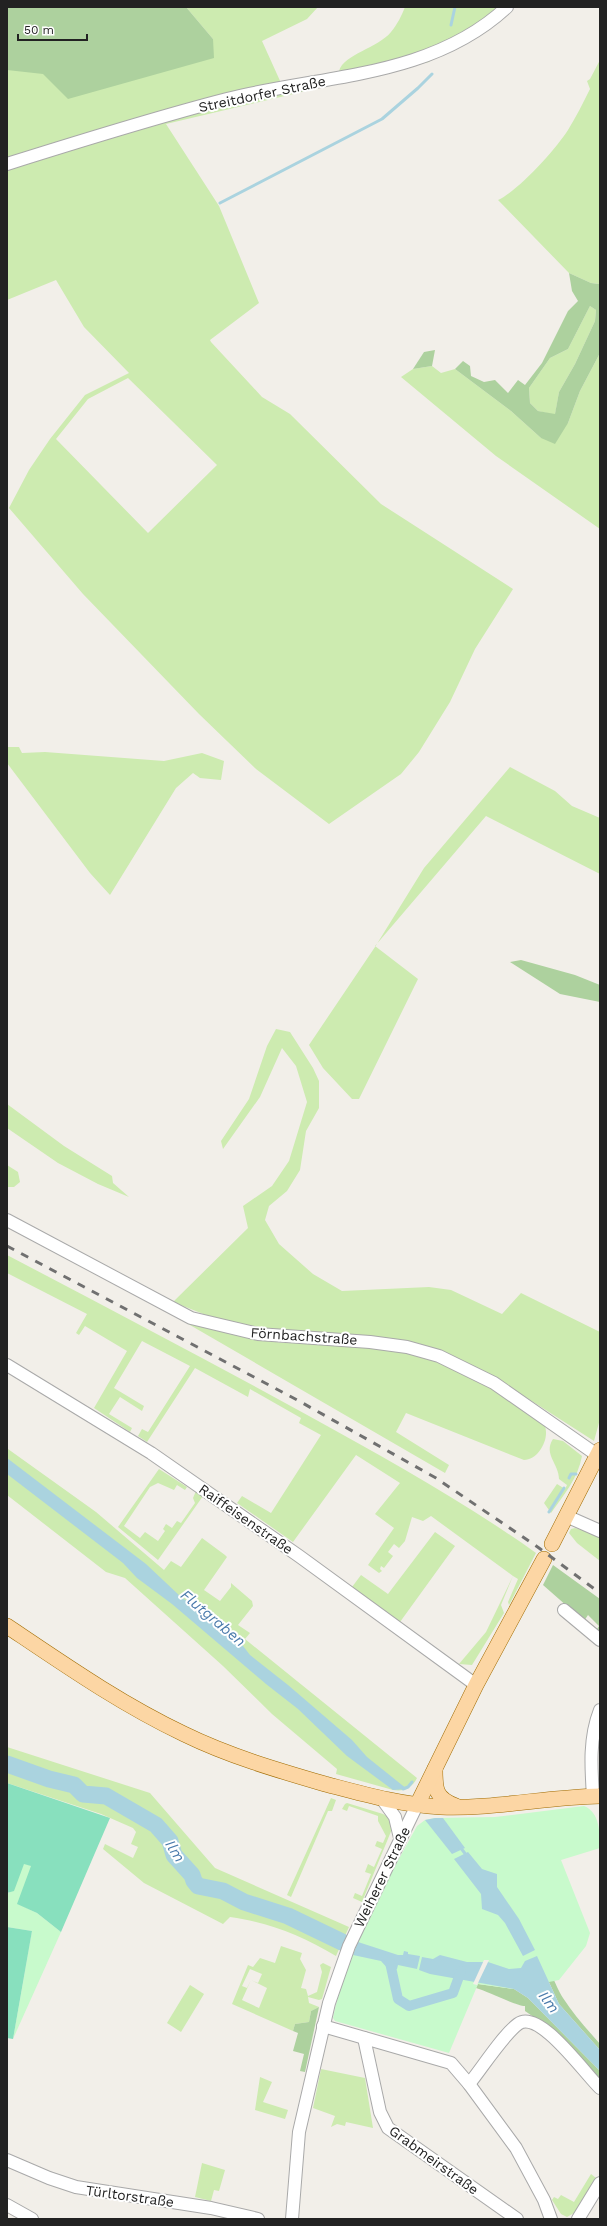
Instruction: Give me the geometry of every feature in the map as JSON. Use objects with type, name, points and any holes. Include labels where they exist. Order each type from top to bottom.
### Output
[{"type":"main road","points":[[552,1544],[599,1452]]},
{"type":"main road","name":"Weiherer Straße","points":[[411,1807],[425,1788],[476,1685],[544,1558]]},
{"type":"main road","points":[[7,1626],[123,1702],[185,1735],[267,1766],[411,1807],[458,1807],[596,1796]]},
{"type":"main road","points":[[435,1768],[436,1788],[440,1797],[446,1802],[458,1807]]},
{"type":"street","name":"Streitdorfer Straße","points":[[7,164],[126,127],[228,99],[384,68],[427,56],[467,36],[494,19],[507,7]]},
{"type":"street","name":"Förnbachstraße","points":[[7,1220],[191,1318],[258,1334],[370,1342],[407,1347],[439,1356],[494,1383],[599,1452]]},
{"type":"street","name":"Raiffeisenstraße","points":[[7,1365],[151,1453],[299,1556],[476,1685]]},
{"type":"street","points":[[566,1516],[600,1531]]},
{"type":"street","points":[[564,1610],[600,1640]]},
{"type":"street","points":[[596,1796],[592,1746],[594,1727],[600,1710]]},
{"type":"street","points":[[382,1799],[395,1816],[400,1838]]},
{"type":"street","name":"Weiherer Straße","points":[[292,2219],[299,2132],[323,2026],[343,1959],[400,1838],[411,1807]]},
{"type":"street","points":[[469,2084],[513,2029],[522,2021],[527,2020],[538,2024],[552,2035],[600,2088]]},
{"type":"street","points":[[323,2026],[448,2061],[469,2084],[516,2148],[544,2200],[551,2219]]},
{"type":"street","name":"Grabmeirstraße","points":[[364,2038],[380,2112],[388,2128],[518,2219]]},
{"type":"street","name":"Türltorstraße","points":[[7,2160],[76,2188],[212,2208],[258,2219]]},
{"type":"street","points":[[578,2219],[600,2183]]},
{"type":"street","points":[[7,2205],[32,2219]]},
{"type":"green space","points":[[7,7],[186,7],[213,39],[214,58],[68,99],[43,74],[7,70]]},
{"type":"green space","points":[[186,7],[318,7],[307,19],[262,41],[281,83],[339,71],[347,60],[385,38],[399,20],[405,7],[507,7],[429,62],[166,124],[219,206],[259,303],[210,340],[211,342],[262,397],[290,414],[381,504],[513,589],[475,649],[450,702],[419,752],[401,774],[329,824],[256,769],[199,714],[83,594],[9,508],[29,470],[50,439],[85,395],[129,373],[84,327],[56,280],[7,300],[7,70],[213,39]],"holes":[[[128,378],[217,465],[148,533],[56,439],[88,399]]]},
{"type":"green space","points":[[600,60],[600,289],[599,284],[591,283],[569,273],[498,200],[526,179],[546,158],[568,130],[590,89],[587,81],[590,79]]},
{"type":"green space","points":[[569,273],[591,283],[599,284],[600,353],[580,391],[568,423],[555,444],[541,438],[511,411],[455,369],[463,361],[470,366],[471,376],[484,382],[495,380],[508,393],[518,380],[525,385],[542,363],[568,311],[578,301],[572,291]],"holes":[[[590,306],[596,310],[595,321],[575,364],[559,392],[555,414],[538,411],[530,403],[529,388],[550,358],[568,349]]]},
{"type":"green space","points":[[590,306],[596,310],[595,321],[575,364],[559,392],[555,415],[538,411],[530,403],[529,388],[550,358],[568,349]]},
{"type":"green space","points":[[435,350],[432,366],[413,369],[424,352]]},
{"type":"green space","points":[[600,353],[600,529],[496,456],[401,377],[413,369],[432,366],[441,373],[455,369],[511,411],[541,438],[568,423],[580,391]]},
{"type":"green space","points":[[7,747],[19,747],[22,753],[45,752],[164,761],[202,753],[224,761],[221,780],[200,778],[193,773],[176,788],[110,895],[90,873],[7,763]]},
{"type":"green space","points":[[510,767],[555,791],[572,806],[600,818],[600,874],[486,816],[377,943],[424,868]]},
{"type":"green space","points":[[375,946],[418,979],[359,1099],[352,1099],[323,1068],[309,1045]]},
{"type":"green space","points":[[521,960],[575,975],[600,985],[600,1002],[560,994],[510,962]]},
{"type":"green space","points":[[276,1029],[290,1032],[313,1068],[319,1081],[319,1108],[306,1131],[300,1170],[287,1191],[269,1206],[265,1220],[279,1244],[313,1274],[342,1291],[429,1287],[451,1290],[502,1314],[521,1293],[600,1332],[600,1419],[594,1441],[499,1380],[441,1352],[265,1331],[221,1321],[173,1302],[248,1228],[243,1206],[272,1186],[289,1161],[307,1102],[296,1066],[282,1048],[260,1097],[223,1149],[221,1141],[249,1099],[267,1046]]},
{"type":"green space","points":[[7,1104],[64,1146],[112,1176],[113,1183],[129,1197],[98,1184],[58,1163],[7,1128]]},
{"type":"green space","points":[[7,1165],[18,1172],[20,1182],[14,1187],[7,1187]]},
{"type":"green space","points":[[7,1255],[271,1395],[367,1448],[453,1498],[536,1553],[509,1605],[508,1602],[518,1579],[431,1516],[423,1521],[412,1517],[405,1541],[399,1548],[394,1544],[388,1552],[393,1556],[384,1568],[381,1566],[380,1569],[382,1571],[379,1573],[368,1565],[394,1528],[375,1514],[400,1483],[356,1455],[293,1542],[237,1503],[242,1496],[271,1513],[321,1435],[299,1423],[301,1418],[250,1389],[248,1397],[195,1368],[147,1442],[138,1436],[142,1429],[148,1432],[190,1366],[142,1341],[114,1388],[144,1406],[142,1411],[120,1397],[109,1414],[132,1428],[130,1432],[94,1408],[127,1351],[85,1326],[79,1335],[76,1333],[87,1314],[7,1273]]},
{"type":"green space","points":[[183,1321],[193,1321],[259,1340],[284,1343],[367,1344],[394,1348],[432,1359],[486,1383],[544,1424],[546,1429],[545,1441],[539,1452],[529,1459],[524,1460],[406,1413],[396,1432],[449,1465],[445,1473]]},
{"type":"green space","points":[[553,1439],[563,1441],[582,1456],[574,1479],[551,1513],[544,1503],[557,1484],[565,1489],[567,1485],[559,1479],[551,1454],[550,1444]]},
{"type":"green space","points":[[7,1445],[8,1449],[96,1512],[164,1570],[171,1561],[181,1567],[202,1538],[225,1555],[227,1557],[204,1590],[220,1601],[231,1587],[231,1583],[252,1601],[253,1606],[238,1625],[250,1633],[245,1639],[417,1778],[413,1784],[404,1790],[393,1790],[336,1774],[337,1769],[272,1714],[223,1666],[125,1578],[106,1572],[7,1495]]},
{"type":"green space","points":[[159,1469],[187,1487],[185,1490],[177,1485],[174,1490],[158,1483],[150,1487],[124,1526],[140,1538],[145,1532],[158,1541],[165,1531],[163,1529],[166,1524],[172,1528],[177,1521],[181,1523],[195,1503],[193,1498],[196,1491],[203,1496],[158,1560],[118,1527]]},
{"type":"green space","points":[[575,1528],[600,1535],[600,1561],[577,1543],[569,1533],[571,1529]]},
{"type":"green space","points":[[435,1532],[455,1546],[400,1622],[352,1587],[361,1575],[388,1594]]},
{"type":"green space","points":[[553,1565],[600,1599],[600,1632],[597,1629],[599,1626],[588,1615],[584,1621],[543,1585]]},
{"type":"green space","points":[[513,1576],[501,1605],[504,1613],[472,1665],[459,1664],[486,1632]]},
{"type":"green space","points":[[7,1747],[150,1793],[215,1868],[349,1927],[336,1956],[310,1942],[272,1926],[230,1917],[223,1924],[144,1883],[103,1849],[105,1844],[133,1858],[138,1847],[131,1844],[136,1832],[133,1828],[101,1814],[7,1783]]},
{"type":"green space","points":[[7,1783],[110,1818],[61,1932],[37,1913],[17,1904],[31,1866],[24,1864],[14,1891],[7,1893]]},
{"type":"green space","points":[[331,1798],[336,1800],[332,1811],[328,1811],[291,1897],[287,1895]]},
{"type":"green space","points":[[347,1803],[383,1814],[388,1817],[392,1829],[362,1902],[353,1898],[355,1893],[362,1896],[371,1874],[365,1872],[368,1864],[374,1867],[382,1849],[375,1846],[377,1841],[383,1843],[386,1836],[378,1821],[378,1816],[349,1806],[347,1811],[342,1809]]},
{"type":"green space","points":[[584,1806],[593,1813],[596,1818],[599,1830],[600,1848],[561,1860],[590,1933],[586,1946],[559,1980],[514,1989],[478,1984],[449,2053],[335,2021],[333,2018],[339,1993],[357,1943],[380,1895],[417,1826],[425,1820],[435,1818],[495,1817]]},
{"type":"green space","points":[[24,1863],[32,1866],[18,1904],[37,1913],[61,1932],[13,2039],[32,1931],[7,1927],[7,1893],[9,1893]]},
{"type":"green space","points":[[7,1927],[32,1931],[13,2039],[7,2038]]},
{"type":"green space","points":[[281,1946],[302,1953],[300,1959],[306,1970],[301,1988],[306,1989],[308,1996],[317,1992],[322,1972],[320,1965],[323,1963],[331,1967],[322,1999],[319,2000],[308,1997],[309,2003],[319,2007],[311,2011],[309,2022],[295,2024],[293,2031],[232,2004],[248,1965],[253,1967],[260,1958],[275,1963]],"holes":[[[250,1969],[262,1974],[258,1983],[251,1980],[247,1988],[242,1986]],[[251,1980],[267,1988],[259,2008],[242,2000]]]},
{"type":"green space","points":[[537,1956],[546,1965],[567,2004],[600,2044],[600,2050],[559,2004]]},
{"type":"green space","points":[[478,1984],[514,1989],[528,1998],[600,2071],[600,2083],[551,2029],[525,2011],[525,2006],[515,2004],[476,1988]]},
{"type":"green space","points":[[190,1985],[204,1994],[181,2032],[167,2023]]},
{"type":"green space","points":[[319,2007],[305,2072],[300,2071],[304,2054],[293,2051],[298,2033],[293,2031],[295,2024],[309,2022],[311,2011]]},
{"type":"green space","points":[[321,2069],[365,2078],[373,2128],[346,2122],[345,2126],[337,2124],[331,2127],[335,2116],[313,2108]]},
{"type":"green space","points":[[260,2077],[272,2082],[263,2102],[288,2110],[285,2119],[255,2110]]},
{"type":"green space","points":[[202,2163],[225,2170],[219,2191],[214,2190],[211,2201],[195,2197]]},
{"type":"green space","points":[[591,2174],[596,2178],[574,2213],[567,2217],[561,2214],[552,2200],[554,2197],[558,2199],[561,2195],[574,2202]]},
{"type":"water","points":[[7,1458],[146,1564],[181,1597],[210,1617],[240,1642],[250,1655],[288,1685],[352,1740],[367,1757],[407,1789],[393,1790],[347,1756],[298,1709],[266,1684],[172,1604],[137,1578],[123,1563],[7,1474]]},
{"type":"water","points":[[443,1818],[465,1848],[452,1854],[425,1820]]},
{"type":"water","points":[[468,1852],[482,1869],[497,1874],[497,1887],[519,1919],[535,1950],[523,1956],[505,1923],[498,1915],[482,1909],[481,1894],[454,1859]]},
{"type":"water","points":[[358,1942],[398,1955],[403,1955],[404,1951],[408,1952],[408,1954],[420,1956],[417,1969],[398,1965],[397,1969],[390,1971],[381,1961],[353,1955]]},
{"type":"water","points":[[440,1955],[467,1962],[488,1962],[509,1969],[521,1968],[525,1961],[537,1956],[559,2004],[600,2050],[600,2071],[528,1998],[514,1989],[430,1974],[419,1970],[422,1957],[433,1959]]},
{"type":"pier","points":[[484,1960],[489,1960],[477,1985],[473,1984]]},
{"type":"waterway","points":[[451,25],[455,7]]},
{"type":"waterway","points":[[220,203],[382,119],[432,74]]},
{"type":"waterway","points":[[569,1478],[571,1474],[576,1474]]},
{"type":"waterway","points":[[549,1512],[564,1488]]},
{"type":"waterway","name":"Ilm","points":[[7,1764],[49,1779],[74,1785],[83,1794],[106,1796],[156,1825],[170,1841],[174,1855],[192,1875],[198,1886],[223,1891],[244,1902],[288,1916],[342,1942]]},
{"type":"waterway","points":[[403,1789],[408,1787],[412,1782]]},
{"type":"waterway","name":"Flutgraben","points":[[460,1847],[467,1856]]},
{"type":"waterway","points":[[389,1958],[398,1999],[409,2006],[453,1993],[461,1971]]},
{"type":"railway","points":[[7,1246],[299,1401],[436,1478],[539,1548],[600,1593]]}]
